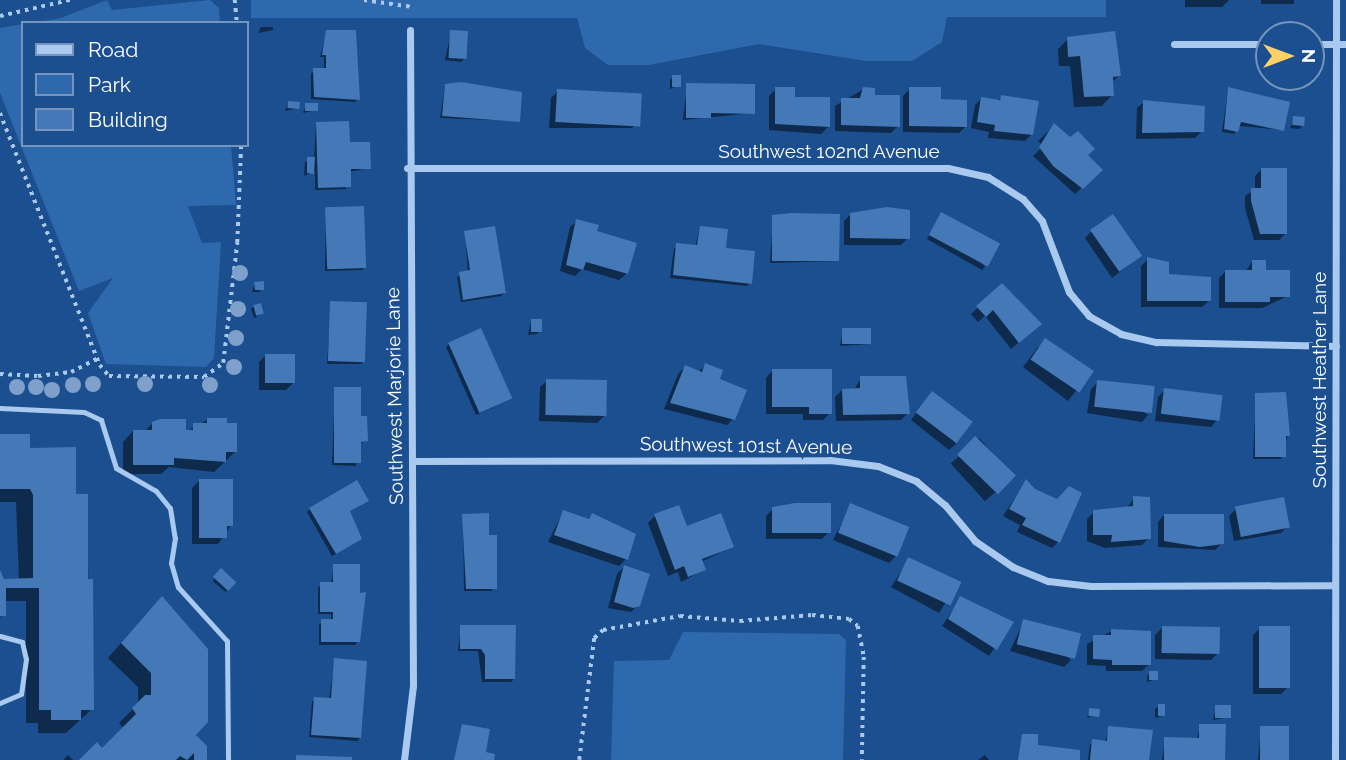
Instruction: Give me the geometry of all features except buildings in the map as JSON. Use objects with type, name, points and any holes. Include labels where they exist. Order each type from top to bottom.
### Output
[{"type":"street","name":"Southwest Heather Lane","points":[[1335,760],[1336,0]]},
{"type":"street","name":"Southwest Marjorie Lane","points":[[404,760],[413,686],[407,168],[410,30]]},
{"type":"street","points":[[1174,44],[1255,44]]},
{"type":"street","points":[[1325,44],[1346,44]]},
{"type":"street","name":"Southwest 102nd Avenue","points":[[407,168],[948,168],[988,177],[1023,200],[1042,221],[1069,292],[1089,316],[1121,334],[1156,342],[1336,346]]},
{"type":"street","name":"Southwest 101st Avenue","points":[[412,461],[830,460],[878,466],[916,481],[945,505],[975,541],[1013,567],[1048,581],[1091,586],[1335,585]]},
{"type":"lane","points":[[0,408],[84,412],[101,420],[116,468],[156,491],[170,508],[175,538],[171,563],[178,587],[227,641],[228,760]]},
{"type":"lane","points":[[0,636],[22,642],[26,659],[21,694],[0,703]]},
{"type":"path","points":[[0,16],[71,0]]},
{"type":"path","points":[[235,0],[237,21]]},
{"type":"path","points":[[364,0],[413,7]]},
{"type":"path","points":[[0,113],[98,358],[109,376],[182,379],[204,377],[223,363],[237,243],[241,147]]},
{"type":"path","points":[[0,374],[7,377],[71,372],[98,358]]},
{"type":"path","points":[[579,760],[594,638],[603,631],[680,616],[740,621],[812,615],[849,619],[858,626],[864,657],[862,760]]},
{"type":"green space","points":[[107,0],[112,10],[210,0],[219,8],[220,21],[44,21],[61,18]]},
{"type":"green space","points":[[251,0],[1106,0],[1106,17],[947,17],[942,42],[912,61],[866,61],[759,44],[649,65],[608,65],[585,48],[577,18],[251,18]]},
{"type":"green space","points":[[21,24],[21,146],[0,93],[0,28]]},
{"type":"green space","points":[[22,147],[231,147],[236,205],[188,206],[202,243],[221,242],[214,358],[206,367],[106,364],[88,313],[113,278],[79,291]]},
{"type":"green space","points":[[683,632],[839,634],[846,640],[843,760],[611,760],[614,661],[669,660]]}]
